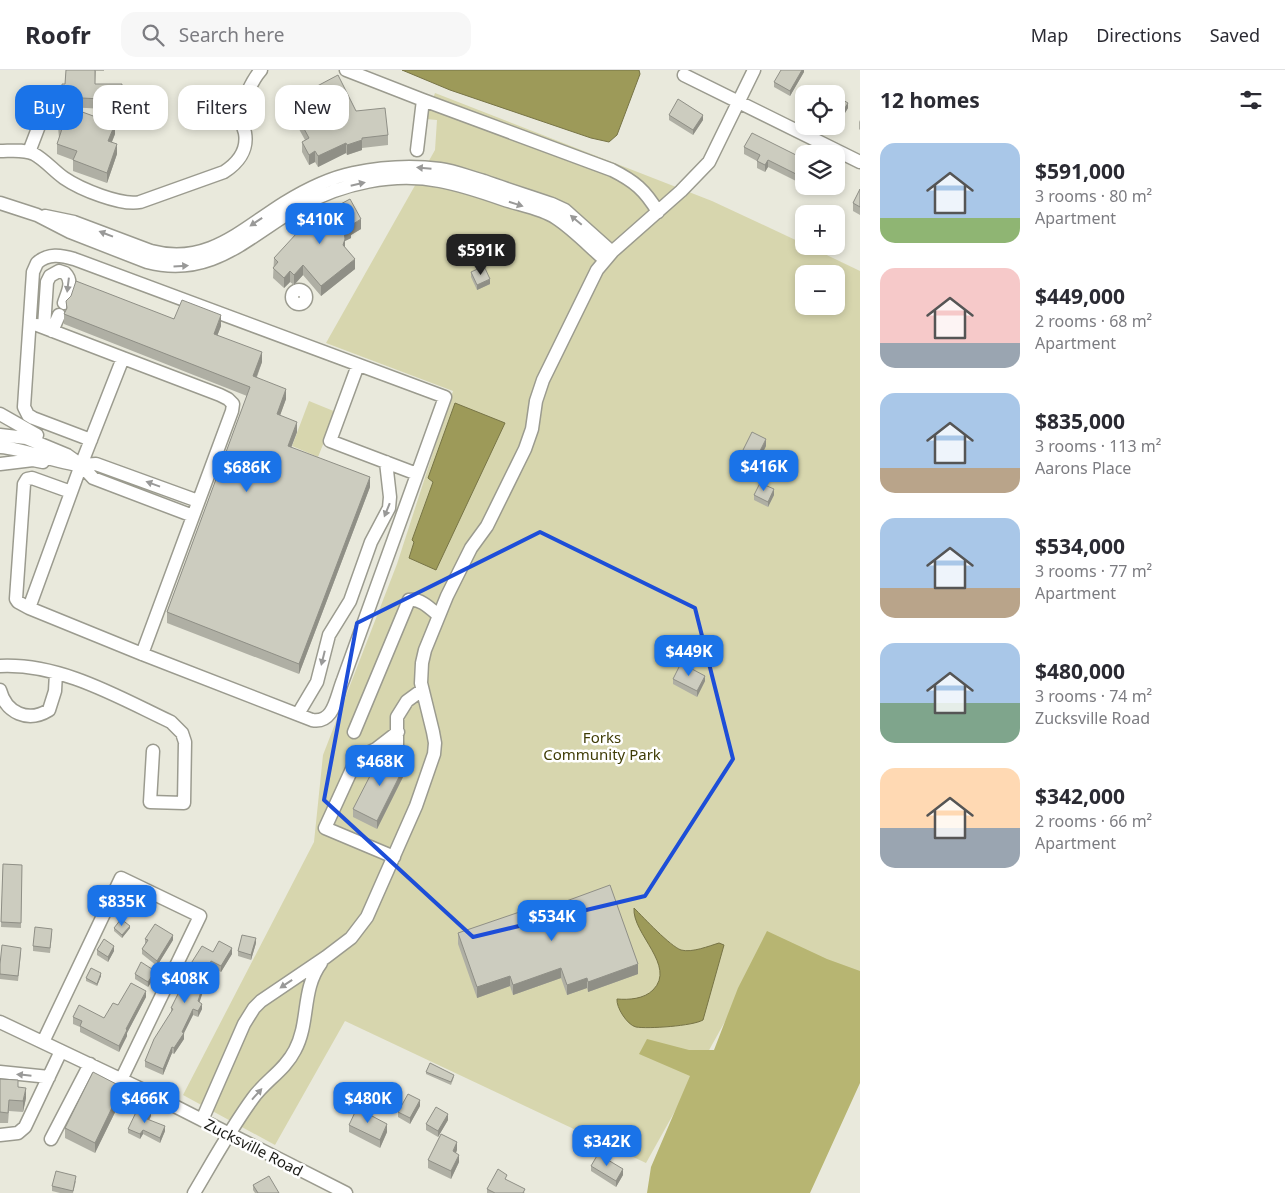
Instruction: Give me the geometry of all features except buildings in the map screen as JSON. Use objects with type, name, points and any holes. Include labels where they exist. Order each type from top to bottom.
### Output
[{"type":"street","points":[[0,151],[29,152],[39,157],[71,183],[128,203],[140,202],[224,172],[236,163],[246,143],[241,119],[242,110],[253,82],[261,70]]},
{"type":"street","points":[[346,70],[612,170],[625,176],[640,187],[650,198],[658,212]]},
{"type":"street","points":[[202,1120],[241,1030],[254,1008],[268,996],[326,957],[354,934],[365,921],[425,782],[434,754],[433,732],[422,690],[421,678],[424,655],[438,615],[471,548],[487,526],[525,450],[532,429],[536,401],[543,380],[590,282],[608,256],[658,212],[709,162],[754,70]]},
{"type":"street","points":[[684,75],[860,162]]},
{"type":"street","points":[[417,150],[423,100]]},
{"type":"street","points":[[29,152],[37,130]]},
{"type":"street","points":[[0,203],[38,215],[70,232],[157,259],[229,246],[339,177],[397,166],[441,169],[462,174],[559,207],[608,256]]},
{"type":"street","points":[[71,492],[32,478],[27,479],[24,484],[16,598],[18,602],[142,654],[312,720],[319,721],[326,719],[331,712],[445,397],[66,256],[48,257],[39,260],[35,266],[24,410],[33,418],[91,440]]},
{"type":"street","points":[[59,271],[66,273],[70,280],[70,286],[61,309],[48,329],[47,282],[50,276],[59,271]]},
{"type":"street","points":[[30,322],[220,395],[228,399],[232,404],[232,411],[142,654]]},
{"type":"street","points":[[29,608],[71,492],[123,358]]},
{"type":"street","points":[[358,365],[330,441],[417,474]]},
{"type":"street","points":[[0,414],[28,431],[68,450],[93,478],[193,516]]},
{"type":"street","points":[[0,436],[26,438],[67,455],[82,465]]},
{"type":"street","points":[[0,447],[17,448],[69,464],[82,465]]},
{"type":"street","points":[[0,464],[34,460],[63,468],[96,464],[198,501]]},
{"type":"street","points":[[298,714],[317,682],[330,635],[344,612],[371,542],[389,508],[390,497],[386,462]]},
{"type":"street","points":[[389,488],[410,496]]},
{"type":"street","points":[[354,732],[408,600],[414,599],[426,604],[438,615]]},
{"type":"street","points":[[344,612],[365,620]]},
{"type":"street","points":[[0,666],[45,669],[84,682],[171,722],[182,733],[185,742],[184,803],[150,802],[153,751]]},
{"type":"street","points":[[0,690],[2,699],[20,714],[29,717],[39,716],[49,710],[55,691],[56,673]]},
{"type":"street","points":[[397,754],[397,717],[407,701],[422,690]]},
{"type":"street","points":[[394,857],[325,828],[357,758],[376,749],[398,732]]},
{"type":"street","points":[[43,1042],[121,878],[200,916],[121,1080]]},
{"type":"street","points":[[194,1193],[254,1097],[283,1068],[293,1055],[300,1037],[310,982],[326,957]]},
{"type":"street","name":"Zucksville Road","points":[[0,1022],[90,1064],[230,1134],[321,1188],[346,1193]]},
{"type":"street","points":[[0,1135],[18,1133],[25,1127],[61,1051]]},
{"type":"street","points":[[51,1139],[90,1064]]},
{"type":"street","points":[[0,1072],[49,1077]]},
{"type":"highlighted area","points":[[540,532],[695,608],[733,759],[645,896],[473,937],[324,800],[357,623]]},
{"type":"green space","name":"Forks Community Park","points":[[435,93],[712,201],[795,240],[795,255],[827,255],[860,271],[860,979],[770,941],[646,1163],[345,1021],[275,1145],[183,1095],[314,842],[323,755],[397,564],[453,391],[326,343],[435,150],[437,120],[426,119]]},
{"type":"green space","points":[[309,401],[336,412],[318,457],[292,446]]},
{"type":"shaded area","points":[[402,70],[639,70],[640,74],[617,135],[609,142],[591,138],[450,90]]},
{"type":"shaded area","points":[[455,403],[505,423],[436,570],[409,558],[414,542],[412,540],[433,482],[428,478]]},
{"type":"shaded area","points":[[634,908],[664,938],[681,950],[695,950],[719,943],[724,945],[703,1020],[681,1025],[642,1028],[633,1026],[623,1015],[618,1006],[617,999],[641,997],[653,990],[659,981],[660,971],[657,960],[635,918]]},
{"type":"shaded area","points":[[767,931],[827,959],[860,971],[860,1083],[810,1193],[647,1193],[651,1167],[690,1076],[639,1054],[647,1039],[689,1050],[714,1050],[738,988]]}]
